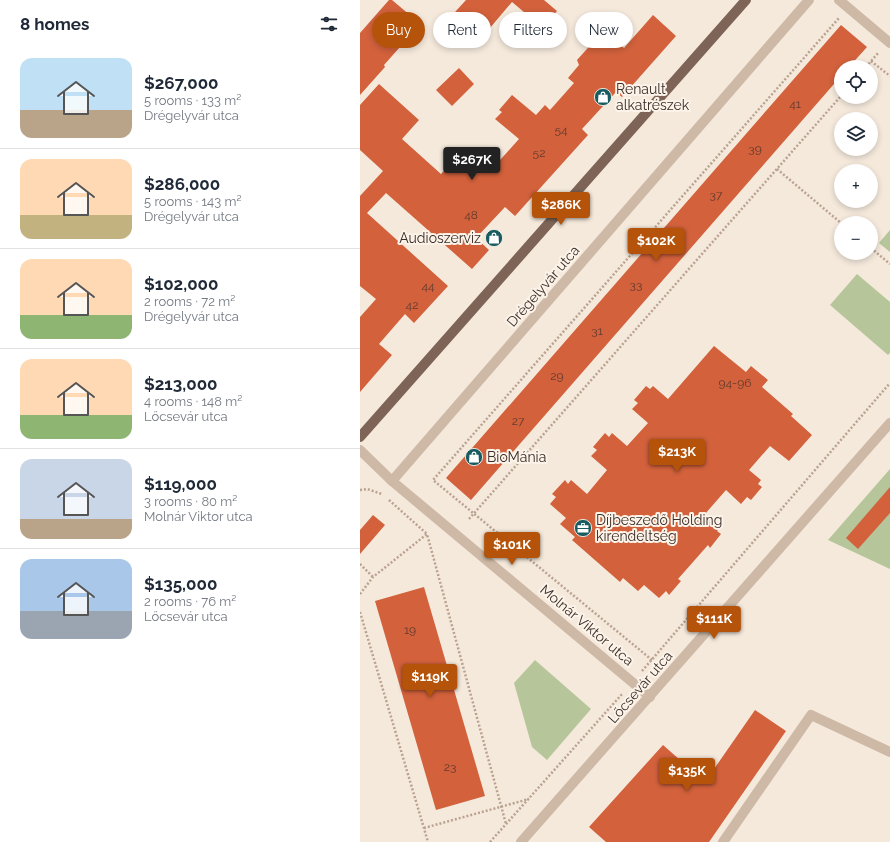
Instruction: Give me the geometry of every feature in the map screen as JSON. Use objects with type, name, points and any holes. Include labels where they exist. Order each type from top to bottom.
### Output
[{"type":"main road","points":[[360,437],[746,0]]},
{"type":"street","name":"Drégelyvár utca","points":[[392,481],[809,0]]},
{"type":"street","points":[[839,0],[890,43]]},
{"type":"street","name":"Lőcsevár utca","points":[[521,842],[890,423]]},
{"type":"street","name":"Molnár Viktor utca","points":[[360,450],[392,481],[650,697]]},
{"type":"street","points":[[723,842],[811,715],[890,752]]},
{"type":"path","points":[[652,660],[433,480],[841,15]]},
{"type":"path","points":[[878,66],[890,76]]},
{"type":"path","points":[[469,519],[834,104]]},
{"type":"path","points":[[777,169],[834,217]]},
{"type":"path","points":[[878,254],[890,264]]},
{"type":"path","points":[[490,842],[633,682],[890,383]]},
{"type":"path","points":[[360,594],[373,577],[427,534],[506,825]]},
{"type":"path","points":[[360,564],[373,577]]},
{"type":"path","points":[[360,612],[428,842]]},
{"type":"path","points":[[424,828],[530,798]]},
{"type":"green space","points":[[890,230],[890,252],[879,243]]},
{"type":"green space","points":[[857,274],[890,302],[890,353],[888,355],[830,305]]},
{"type":"green space","points":[[890,469],[890,569],[828,540]]},
{"type":"green space","points":[[535,660],[591,709],[547,760],[532,747],[514,683]]},
{"type":"building","points":[[389,0],[392,0],[406,12],[378,12]]},
{"type":"building","points":[[466,0],[544,0],[557,11],[524,12],[512,2],[504,12],[499,12],[499,17],[491,27],[491,12],[455,12]]},
{"type":"building","points":[[653,15],[676,36],[622,97],[616,92],[582,129],[588,135],[515,216],[505,207],[476,238],[489,250],[472,269],[386,193],[367,213],[448,286],[414,323],[405,314],[379,344],[392,355],[360,392],[360,317],[376,299],[360,286],[360,196],[383,171],[360,150],[360,105],[379,84],[419,120],[402,139],[441,174],[465,147],[491,170],[519,139],[495,119],[502,112],[499,110],[512,95],[536,115],[545,105],[550,110],[574,83],[568,78],[579,65],[577,60],[588,48],[633,48],[633,38]]},
{"type":"building","points":[[372,19],[372,48],[399,48],[384,65],[385,67],[360,95],[360,33]]},
{"type":"building","points":[[841,25],[867,47],[855,60],[834,60],[834,84],[471,500],[446,478]]},
{"type":"building","points":[[459,68],[474,84],[452,106],[436,90]]},
{"type":"building","points":[[714,346],[746,372],[751,366],[768,380],[762,387],[793,414],[791,416],[812,435],[789,461],[770,446],[749,470],[761,480],[758,484],[762,487],[751,500],[747,497],[741,504],[726,490],[705,514],[721,527],[717,531],[721,534],[710,548],[708,545],[678,579],[681,581],[669,595],[666,591],[659,598],[644,585],[638,591],[623,578],[620,582],[572,540],[575,537],[560,524],[566,518],[550,504],[556,497],[552,494],[565,480],[568,484],[571,480],[587,494],[607,470],[591,456],[597,450],[593,447],[605,433],[609,437],[612,433],[627,446],[648,423],[632,409],[638,403],[634,400],[646,386],[650,389],[653,386],[668,399]]},
{"type":"building","points":[[890,487],[890,513],[858,549],[846,538]]},
{"type":"building","points":[[373,515],[385,525],[360,554],[360,530]]},
{"type":"building","points":[[424,587],[485,796],[436,810],[375,601]]},
{"type":"building","points":[[755,710],[786,731],[709,842],[606,842],[589,827],[663,745],[705,782]]},
{"type":"place","name":"Renault alkatrészek","points":[[603,97]]},
{"type":"place","name":"Audioszerviz","points":[[494,238]]},
{"type":"place","name":"BioMánia","points":[[474,457]]},
{"type":"place","name":"Díjbeszedő Holding kirendeltség","points":[[583,528]]}]
